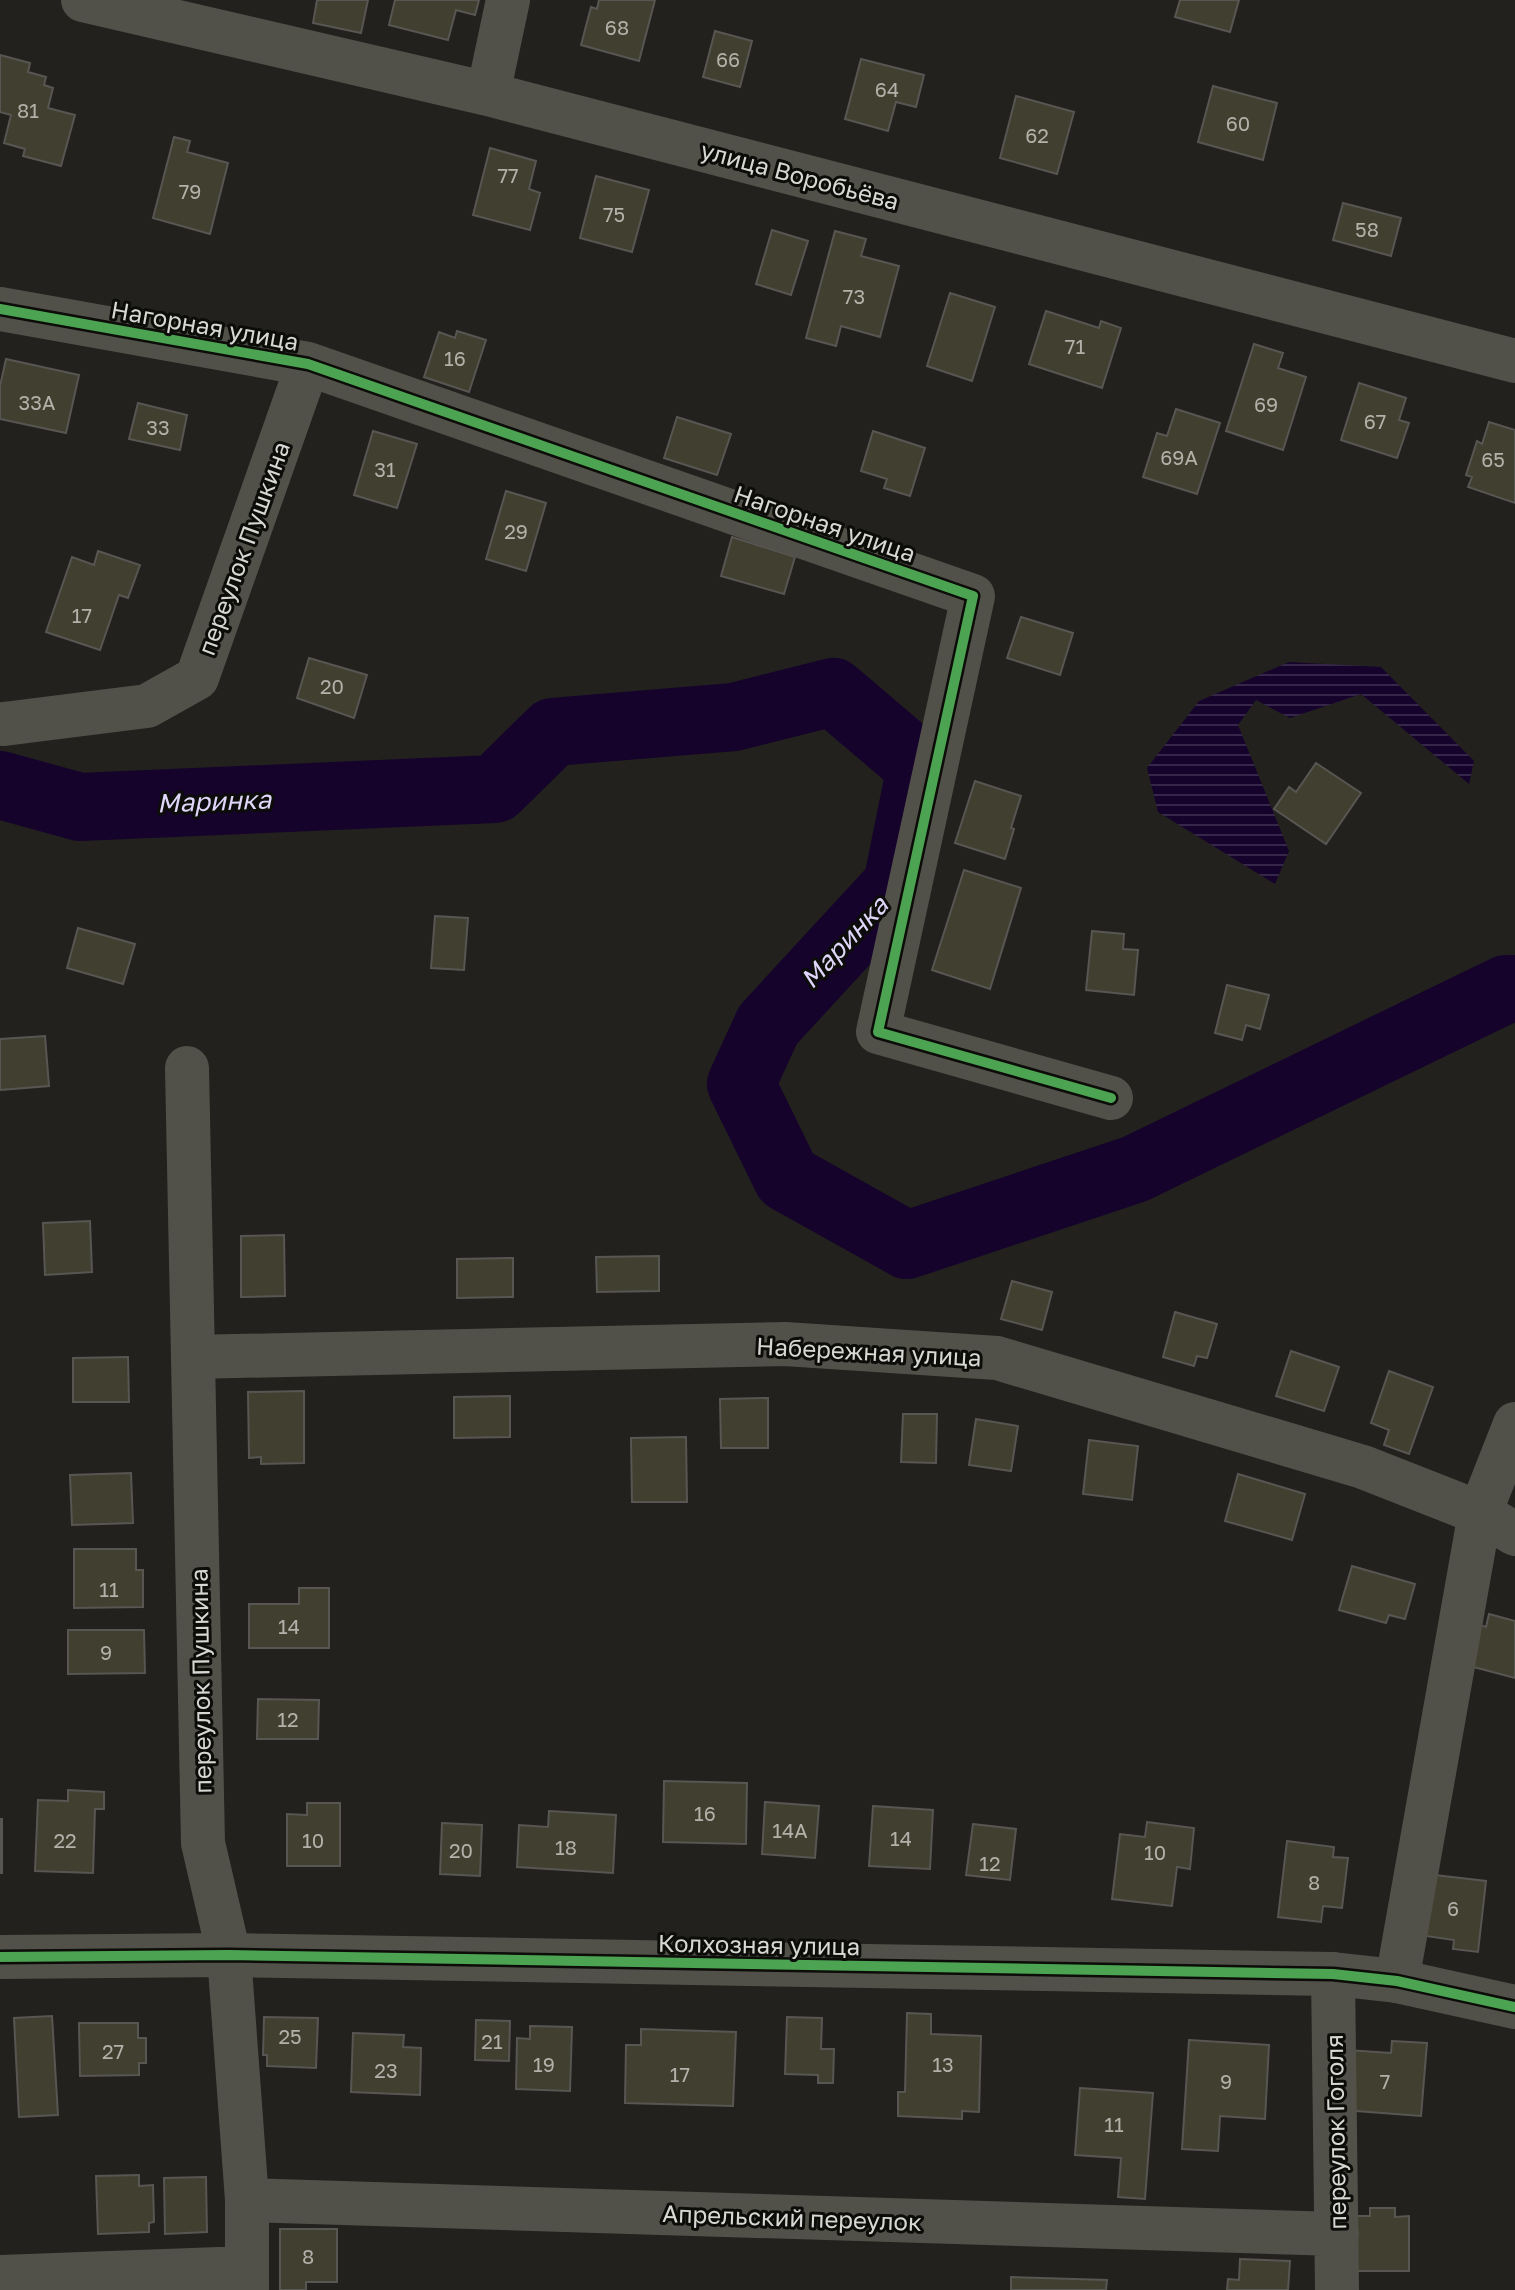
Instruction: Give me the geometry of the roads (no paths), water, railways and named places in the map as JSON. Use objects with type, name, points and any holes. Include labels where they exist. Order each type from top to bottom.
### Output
[{"type":"street","name":"улица Воробьёва","points":[[83,0],[488,94],[1515,361]]},
{"type":"street","points":[[488,94],[508,0]]},
{"type":"street","name":"Нагорная улица","points":[[0,309],[308,364],[973,596],[878,1032],[1111,1098]]},
{"type":"street","name":"переулок Пушкина","points":[[4,724],[147,706],[197,678],[308,364]]},
{"type":"street","name":"переулок Пушкина","points":[[187,1068],[203,1843],[229,1955],[247,2200],[247,2279]]},
{"type":"street","name":"Набережная улица","points":[[193,1357],[785,1344],[997,1358],[1363,1467],[1497,1524]]},
{"type":"street","points":[[1397,1981],[1497,1524],[1515,1424]]},
{"type":"street","name":"Колхозная улица","points":[[0,1957],[229,1955],[1333,1974],[1397,1981],[1515,2007]]},
{"type":"street","name":"переулок Гоголя","points":[[1333,1974],[1337,2290]]},
{"type":"street","name":"Апрельский переулок","points":[[247,2200],[1337,2234]]},
{"type":"street","points":[[0,2277],[247,2279]]},
{"type":"waterway","name":"Маринка","points":[[0,785],[80,807],[495,789],[553,732],[734,717],[833,692],[921,767],[897,885],[768,1025],[741,1084],[787,1178],[907,1245],[1135,1169],[1506,989],[1515,989]]}]
